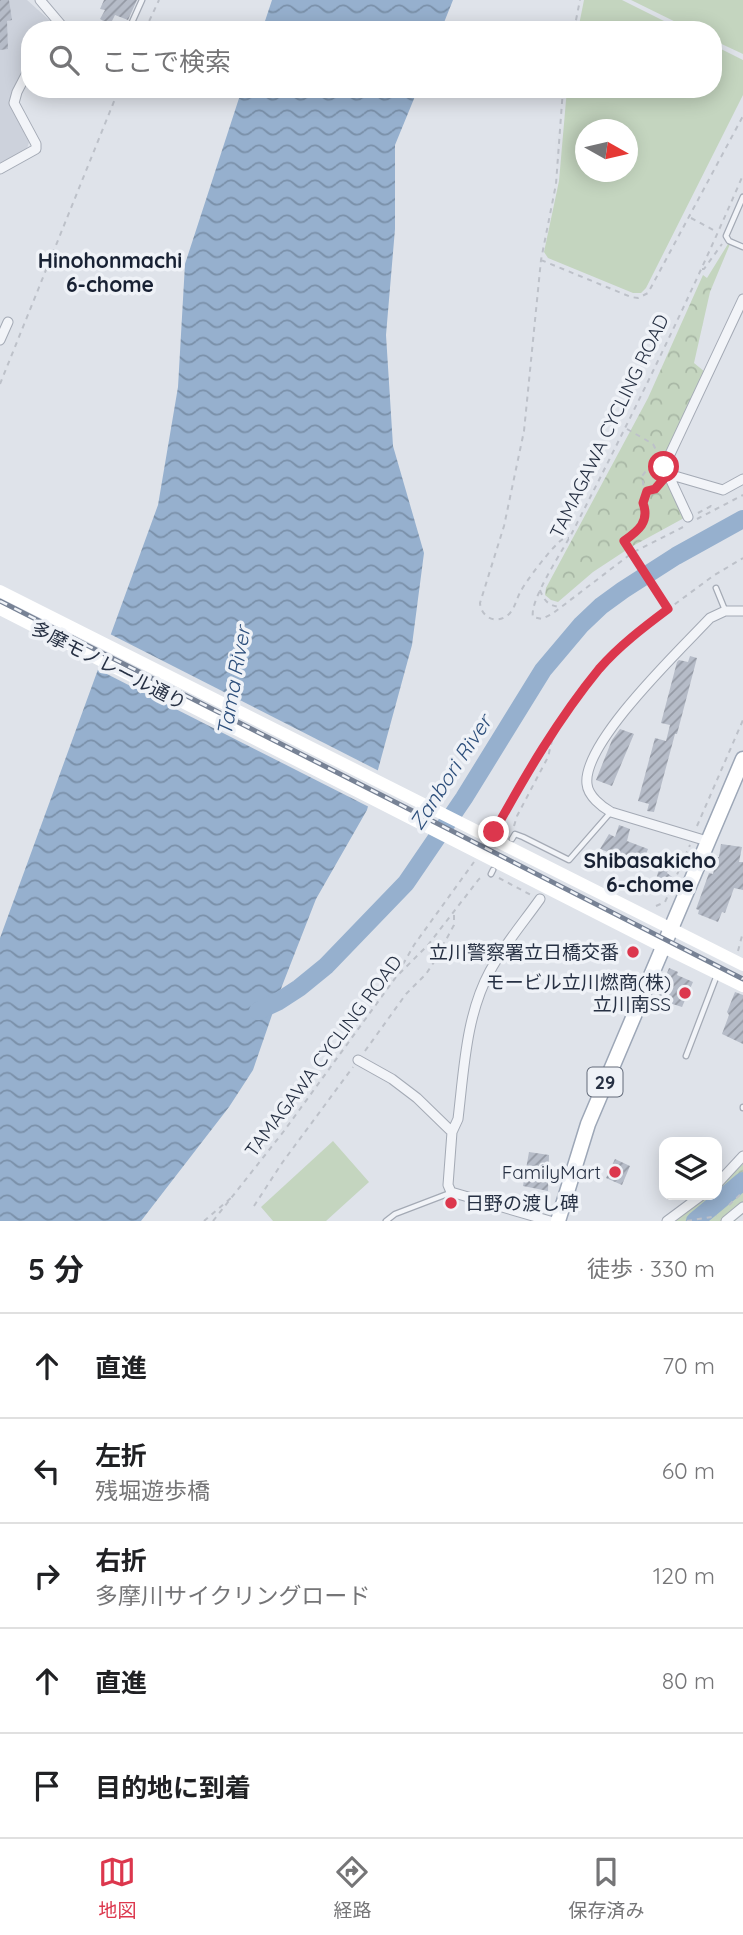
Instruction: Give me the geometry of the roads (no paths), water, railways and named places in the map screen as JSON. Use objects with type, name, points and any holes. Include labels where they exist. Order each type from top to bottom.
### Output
[{"type":"main road","name":"多摩モノレール通り","points":[[0,591],[489,834],[739,963]]},
{"type":"main road","name":"多摩モノレール通り","points":[[0,609],[475,854],[743,986]]},
{"type":"main road","name":"29","points":[[558,1221],[588,1124],[671,929],[700,839],[743,758]]},
{"type":"street","points":[[40,0],[58,21]]},
{"type":"street","points":[[0,169],[36,149],[36,144],[14,103],[21,84]]},
{"type":"street","points":[[688,517],[664,467],[743,299]]},
{"type":"street","points":[[0,340],[8,322]]},
{"type":"street","points":[[668,474],[723,490],[743,479]]},
{"type":"street","points":[[700,839],[603,808],[590,793],[587,785],[589,768],[624,709],[710,618],[725,611],[743,611]]},
{"type":"street","points":[[540,899],[499,956],[482,988],[469,1029],[458,1119],[452,1132],[448,1185],[451,1192],[550,1221]]},
{"type":"street","points":[[358,1060],[392,1079],[417,1098],[452,1132]]},
{"type":"street","points":[[722,1179],[743,1157]]},
{"type":"street","points":[[667,1221],[695,1200]]},
{"type":"street","points":[[722,1218],[743,1207]]},
{"type":"lane","points":[[133,21],[142,0]]},
{"type":"lane","points":[[743,197],[726,236],[729,241],[743,247]]},
{"type":"lane","points":[[716,588],[725,611]]},
{"type":"lane","points":[[514,836],[569,860],[611,812]]},
{"type":"lane","points":[[686,1056],[718,974]]},
{"type":"lane","points":[[386,1221],[395,1214],[451,1192]]},
{"type":"water","points":[[272,0],[453,0],[445,21],[265,21]]},
{"type":"water","name":"Tama River","points":[[239,98],[414,98],[395,145],[395,229],[386,335],[393,446],[424,553],[412,645],[367,810],[316,899],[253,1070],[229,1107],[141,1221],[0,1221],[0,938],[158,505],[178,387],[185,264]]},
{"type":"waterway","name":"Zanbori River","points":[[258,1011],[299,988],[326,966],[406,883],[464,798],[543,670],[581,625],[623,590],[676,556],[743,519]]},
{"type":"waterway","points":[[695,1221],[743,1181]]},
{"type":"railway","points":[[0,601],[743,979]]},
{"type":"place","name":"立川警察署立日橋交番","points":[[633,952]]},
{"type":"place","name":"モービル立川燃商(株) 立川南SS","points":[[685,993]]},
{"type":"place","name":"FamilyMart","points":[[615,1172]]},
{"type":"place","name":"日野の渡し碑","points":[[451,1203]]},
{"type":"district","name":"Hinohonmachi 6-chome","points":[[110,272]]},
{"type":"district","name":"Shibasakicho 6-chome","points":[[650,872]]}]
